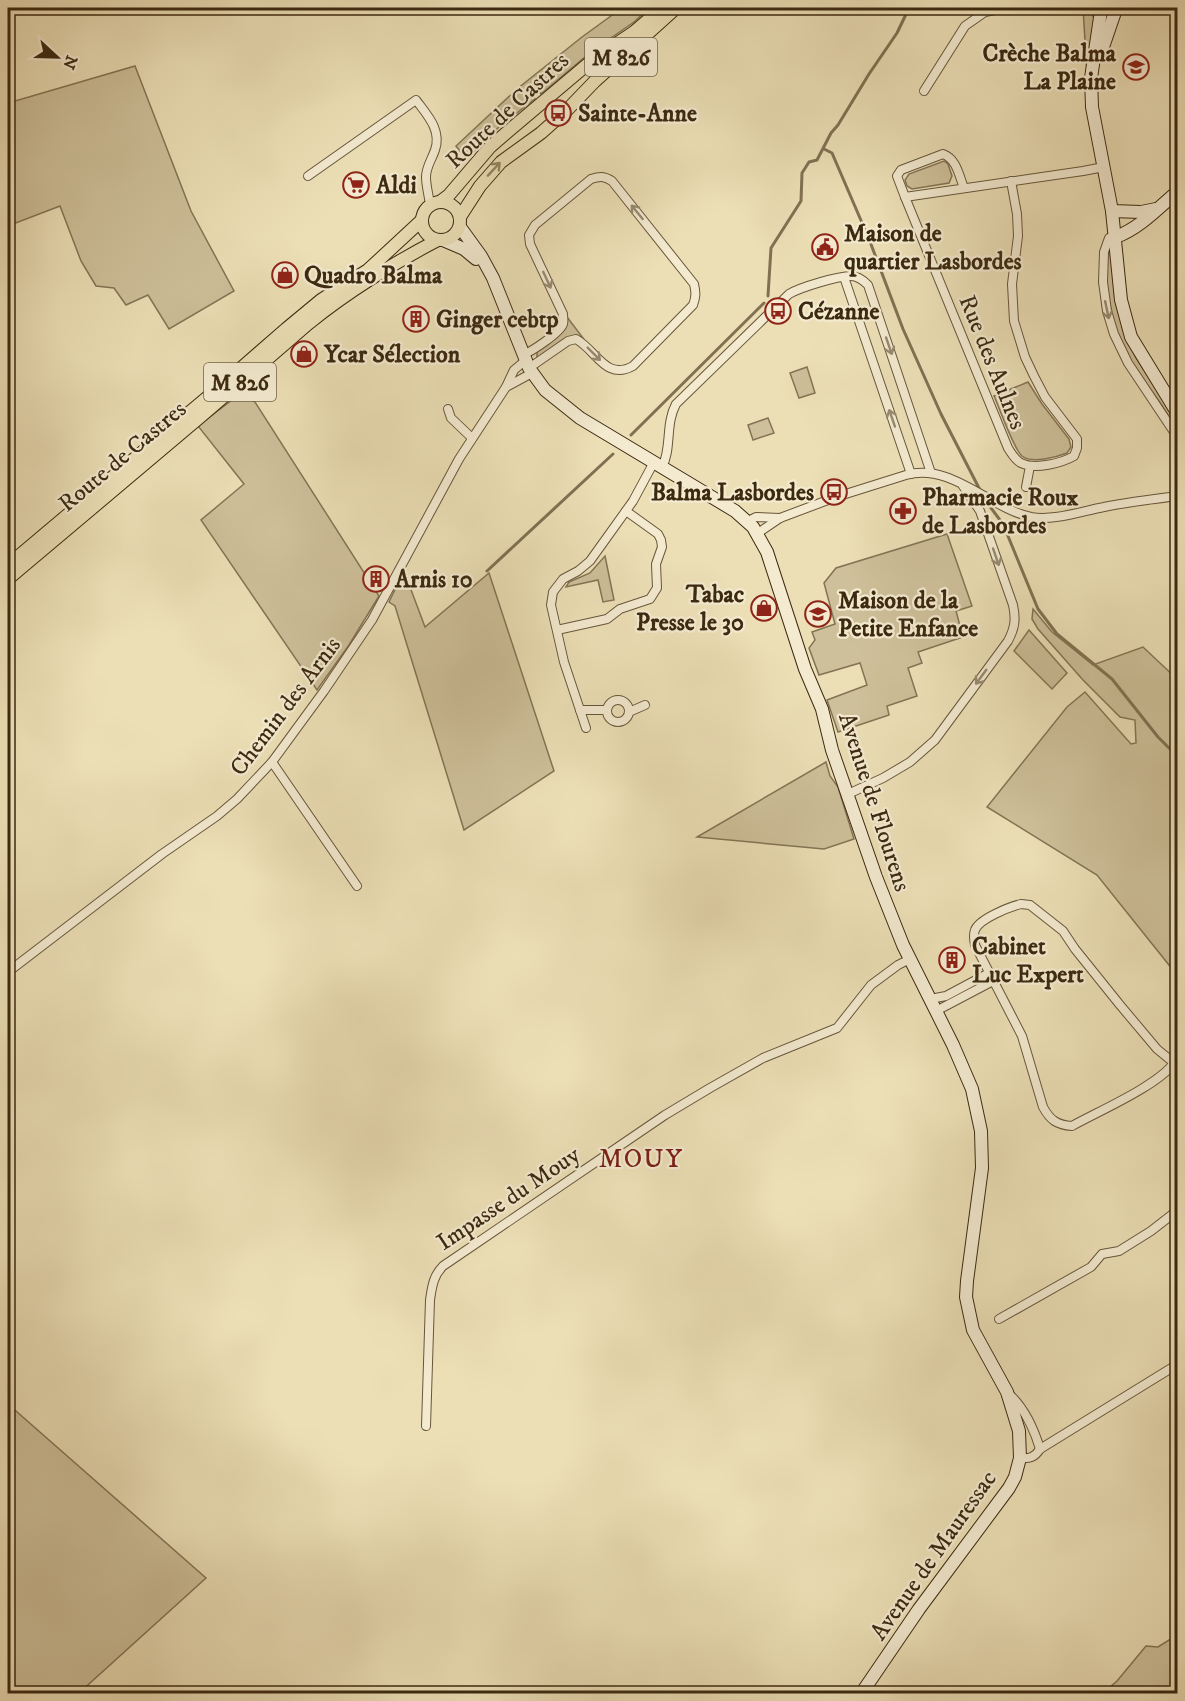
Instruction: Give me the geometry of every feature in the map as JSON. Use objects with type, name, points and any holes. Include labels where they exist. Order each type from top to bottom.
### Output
[{"type":"main road","name":"Route de Castres","points":[[435,203],[449,195],[490,147],[505,134],[596,57],[634,32],[662,8]]},
{"type":"main road","name":"Route de Castres","points":[[460,222],[480,186],[501,162],[541,133],[676,8]]},
{"type":"main road","name":"M 826","points":[[422,220],[424,211],[435,203]]},
{"type":"main road","points":[[435,203],[451,204],[457,210],[460,222]]},
{"type":"main road","name":"Route de Castres","points":[[8,565],[321,300],[368,270],[422,220]]},
{"type":"main road","points":[[422,220],[426,233],[441,240]]},
{"type":"main road","name":"M 826","points":[[441,240],[455,235],[460,222]]},
{"type":"main road","name":"Route de Castres","points":[[8,579],[325,310],[414,253],[441,240]]},
{"type":"street","points":[[924,91],[965,26],[985,12],[1004,8]]},
{"type":"street","points":[[1104,167],[1099,120],[1098,78],[1104,41],[1121,10],[1099,9],[1091,78],[1093,122],[1112,211],[1121,300],[1131,337],[1178,414]]},
{"type":"street","points":[[308,176],[416,100],[436,132],[435,151],[429,162],[426,176],[435,203]]},
{"type":"street","name":"Rue des Aulnes","points":[[964,188],[952,159],[947,155],[940,154],[899,172],[897,178],[1004,440],[1016,460],[1030,465]]},
{"type":"street","points":[[905,197],[1104,167]]},
{"type":"street","points":[[598,176],[605,177],[612,181],[694,284],[696,300],[633,366],[627,369],[620,371],[607,368],[576,339],[568,341],[528,364],[532,351],[561,328],[564,322],[563,314],[530,244],[529,235],[535,225],[591,179],[598,176]]},
{"type":"street","points":[[1011,181],[1018,236],[1012,284],[1014,321],[1025,357],[1045,397],[1077,439],[1074,456],[1068,460],[1030,465],[1026,487]]},
{"type":"street","points":[[1178,191],[1157,208],[1151,217],[1131,231],[1109,238],[1104,252],[1103,289],[1114,334],[1128,363],[1178,438]]},
{"type":"street","points":[[1112,211],[1141,213],[1157,208]]},
{"type":"street","name":"Avenue de Flourens","points":[[460,222],[481,256],[499,293],[528,364],[545,390],[569,411],[748,521],[758,533],[767,552],[803,663],[821,707],[832,750],[876,877],[910,959],[972,1089],[982,1143],[982,1168],[967,1281],[967,1308],[979,1343],[1007,1392],[1019,1431],[1020,1458]]},
{"type":"street","name":"Avenue de Flourens","points":[[441,240],[464,249],[486,267]]},
{"type":"street","points":[[844,277],[911,474]]},
{"type":"street","points":[[586,728],[557,630],[551,605],[553,592],[563,579],[585,566],[658,464],[665,461],[669,425],[676,404],[789,294],[805,287],[844,277],[856,277],[868,285],[931,473]]},
{"type":"street","name":"Chemin des Arnis","points":[[506,387],[528,364]]},
{"type":"street","name":"Chemin des Arnis","points":[[8,972],[162,854],[217,816],[237,799],[272,762],[372,620],[447,479],[506,387],[514,370],[528,364]]},
{"type":"street","points":[[448,408],[451,418],[472,438]]},
{"type":"street","points":[[758,533],[780,518],[836,497],[911,474],[931,473],[1024,515],[1042,518],[1178,496]]},
{"type":"street","points":[[848,794],[883,778],[910,762],[935,740],[1008,641],[1015,624],[1012,605],[980,511],[965,487]]},
{"type":"street","points":[[557,630],[607,619],[620,609],[644,602],[655,594],[658,582],[656,564],[662,547],[661,540],[658,534],[626,511]]},
{"type":"street","points":[[748,521],[756,517],[780,518]]},
{"type":"street","points":[[629,712],[624,702],[617,700],[610,703],[607,710],[609,717],[619,722],[626,718],[629,712],[645,705]]},
{"type":"street","points":[[580,710],[607,710]]},
{"type":"street","points":[[272,762],[357,886]]},
{"type":"street","points":[[1021,904],[1030,905],[1057,924],[1157,1048],[1176,1063],[1152,1083],[1072,1126],[1053,1122],[1043,1107],[1022,1036],[991,977],[975,945],[975,930],[980,924],[1011,907],[1021,904]]},
{"type":"street","name":"Impasse du Mouy","points":[[426,1426],[430,1300],[432,1284],[437,1272],[443,1266],[665,1115],[763,1058],[837,1028],[871,985],[898,964],[910,959]]},
{"type":"street","points":[[930,999],[946,996],[991,977]]},
{"type":"street","points":[[936,1011],[991,977]]},
{"type":"street","points":[[999,1319],[1090,1267],[1102,1254],[1119,1251],[1151,1232],[1178,1210]]},
{"type":"street","name":"Avenue de Mauressac","points":[[861,1694],[926,1600],[1009,1488],[1015,1477],[1020,1458],[1030,1458],[1040,1449],[1178,1364]]},
{"type":"street","points":[[1007,1392],[1023,1411],[1035,1433],[1040,1449]]},
{"type":"shaded area","points":[[622,8],[649,8],[634,22],[592,51],[541,94],[540,92],[534,96],[535,99],[500,126],[466,159],[456,146],[517,89]]},
{"type":"shaded area","points":[[1083,8],[1091,13],[1095,20],[1087,73]]},
{"type":"shaded area","points":[[135,66],[191,211],[234,291],[169,329],[148,295],[126,305],[114,288],[96,286],[81,261],[60,206],[8,226],[8,103]]},
{"type":"shaded area","points":[[944,161],[948,164],[952,176],[949,183],[912,189],[907,186],[905,180],[909,174]]},
{"type":"shaded area","points":[[1106,250],[1112,251],[1115,300],[1125,336],[1136,358],[1176,419],[1177,432],[1163,406],[1126,353],[1120,339],[1111,310],[1106,280]]},
{"type":"shaded area","points":[[567,317],[583,338],[578,336],[539,358],[537,357],[537,352]]},
{"type":"shaded area","points":[[807,367],[815,393],[799,398],[790,373]]},
{"type":"shaded area","points":[[1028,382],[1069,439],[1071,447],[1067,453],[1038,460],[1026,458],[1018,452],[994,396]]},
{"type":"shaded area","points":[[240,394],[255,402],[379,596],[349,645],[317,690],[201,520],[244,484],[198,426]]},
{"type":"shaded area","points":[[768,418],[774,433],[753,440],[748,425]]},
{"type":"shaded area","points":[[947,534],[972,606],[956,611],[963,637],[918,652],[922,663],[908,668],[917,696],[887,706],[889,715],[838,732],[827,700],[867,685],[860,663],[819,675],[809,648],[815,640],[812,632],[835,624],[824,583],[836,568]]},
{"type":"shaded area","points":[[605,556],[614,600],[603,602],[598,580],[566,587],[569,582],[590,573]]},
{"type":"shaded area","points":[[1171,563],[1177,563],[1177,620],[1171,620]]},
{"type":"shaded area","points":[[404,571],[425,627],[489,573],[554,771],[464,830],[395,606],[389,602]]},
{"type":"shaded area","points":[[1033,609],[1052,632],[1093,665],[1143,647],[1177,679],[1177,975],[1097,875],[987,807],[1067,707],[1085,692],[1131,744],[1136,743],[1135,720],[1120,717],[1083,680],[1038,629],[1032,619]]},
{"type":"shaded area","points":[[1029,630],[1067,673],[1052,689],[1014,651]]},
{"type":"shaded area","points":[[826,762],[830,776],[838,787],[854,839],[824,849],[697,837]]},
{"type":"shaded area","points":[[8,1404],[206,1578],[79,1693],[8,1693]]},
{"type":"shaded area","points":[[1177,1635],[1177,1683],[1164,1693],[1103,1693],[1117,1681],[1146,1646],[1158,1647]]},
{"type":"waterway","points":[[768,296],[771,248],[801,201],[802,173],[809,162],[817,160],[831,133],[897,33],[909,8]]},
{"type":"waterway","points":[[824,149],[832,153],[869,239],[903,329],[941,414],[981,492]]},
{"type":"waterway","points":[[631,435],[764,303]]},
{"type":"waterway","points":[[487,571],[613,454]]},
{"type":"waterway","points":[[985,500],[1003,524],[1038,609],[1057,634],[1112,679],[1158,737],[1178,757]]},
{"type":"place","name":"Crèche Balma La Plaine","points":[[1136,67]]},
{"type":"place","name":"Sainte-Anne","points":[[558,113]]},
{"type":"place","name":"Aldi","points":[[356,185]]},
{"type":"place","name":"Maison de quartier Lasbordes","points":[[825,247]]},
{"type":"place","name":"Quadro Balma","points":[[285,275]]},
{"type":"place","name":"Cézanne","points":[[778,311]]},
{"type":"place","name":"Ginger cebtp","points":[[416,319]]},
{"type":"place","name":"Ycar Sélection","points":[[304,354]]},
{"type":"place","name":"Balma Lasbordes","points":[[834,492]]},
{"type":"place","name":"Pharmacie Roux de Lasbordes","points":[[903,511]]},
{"type":"place","name":"Arnis 10","points":[[376,579]]},
{"type":"place","name":"Tabac Presse le 30","points":[[764,608]]},
{"type":"place","name":"Maison de la Petite Enfance","points":[[818,614]]},
{"type":"place","name":"Cabinet Luc Expert","points":[[952,960]]},
{"type":"district","name":"MOUY","points":[[641,1158]]}]
